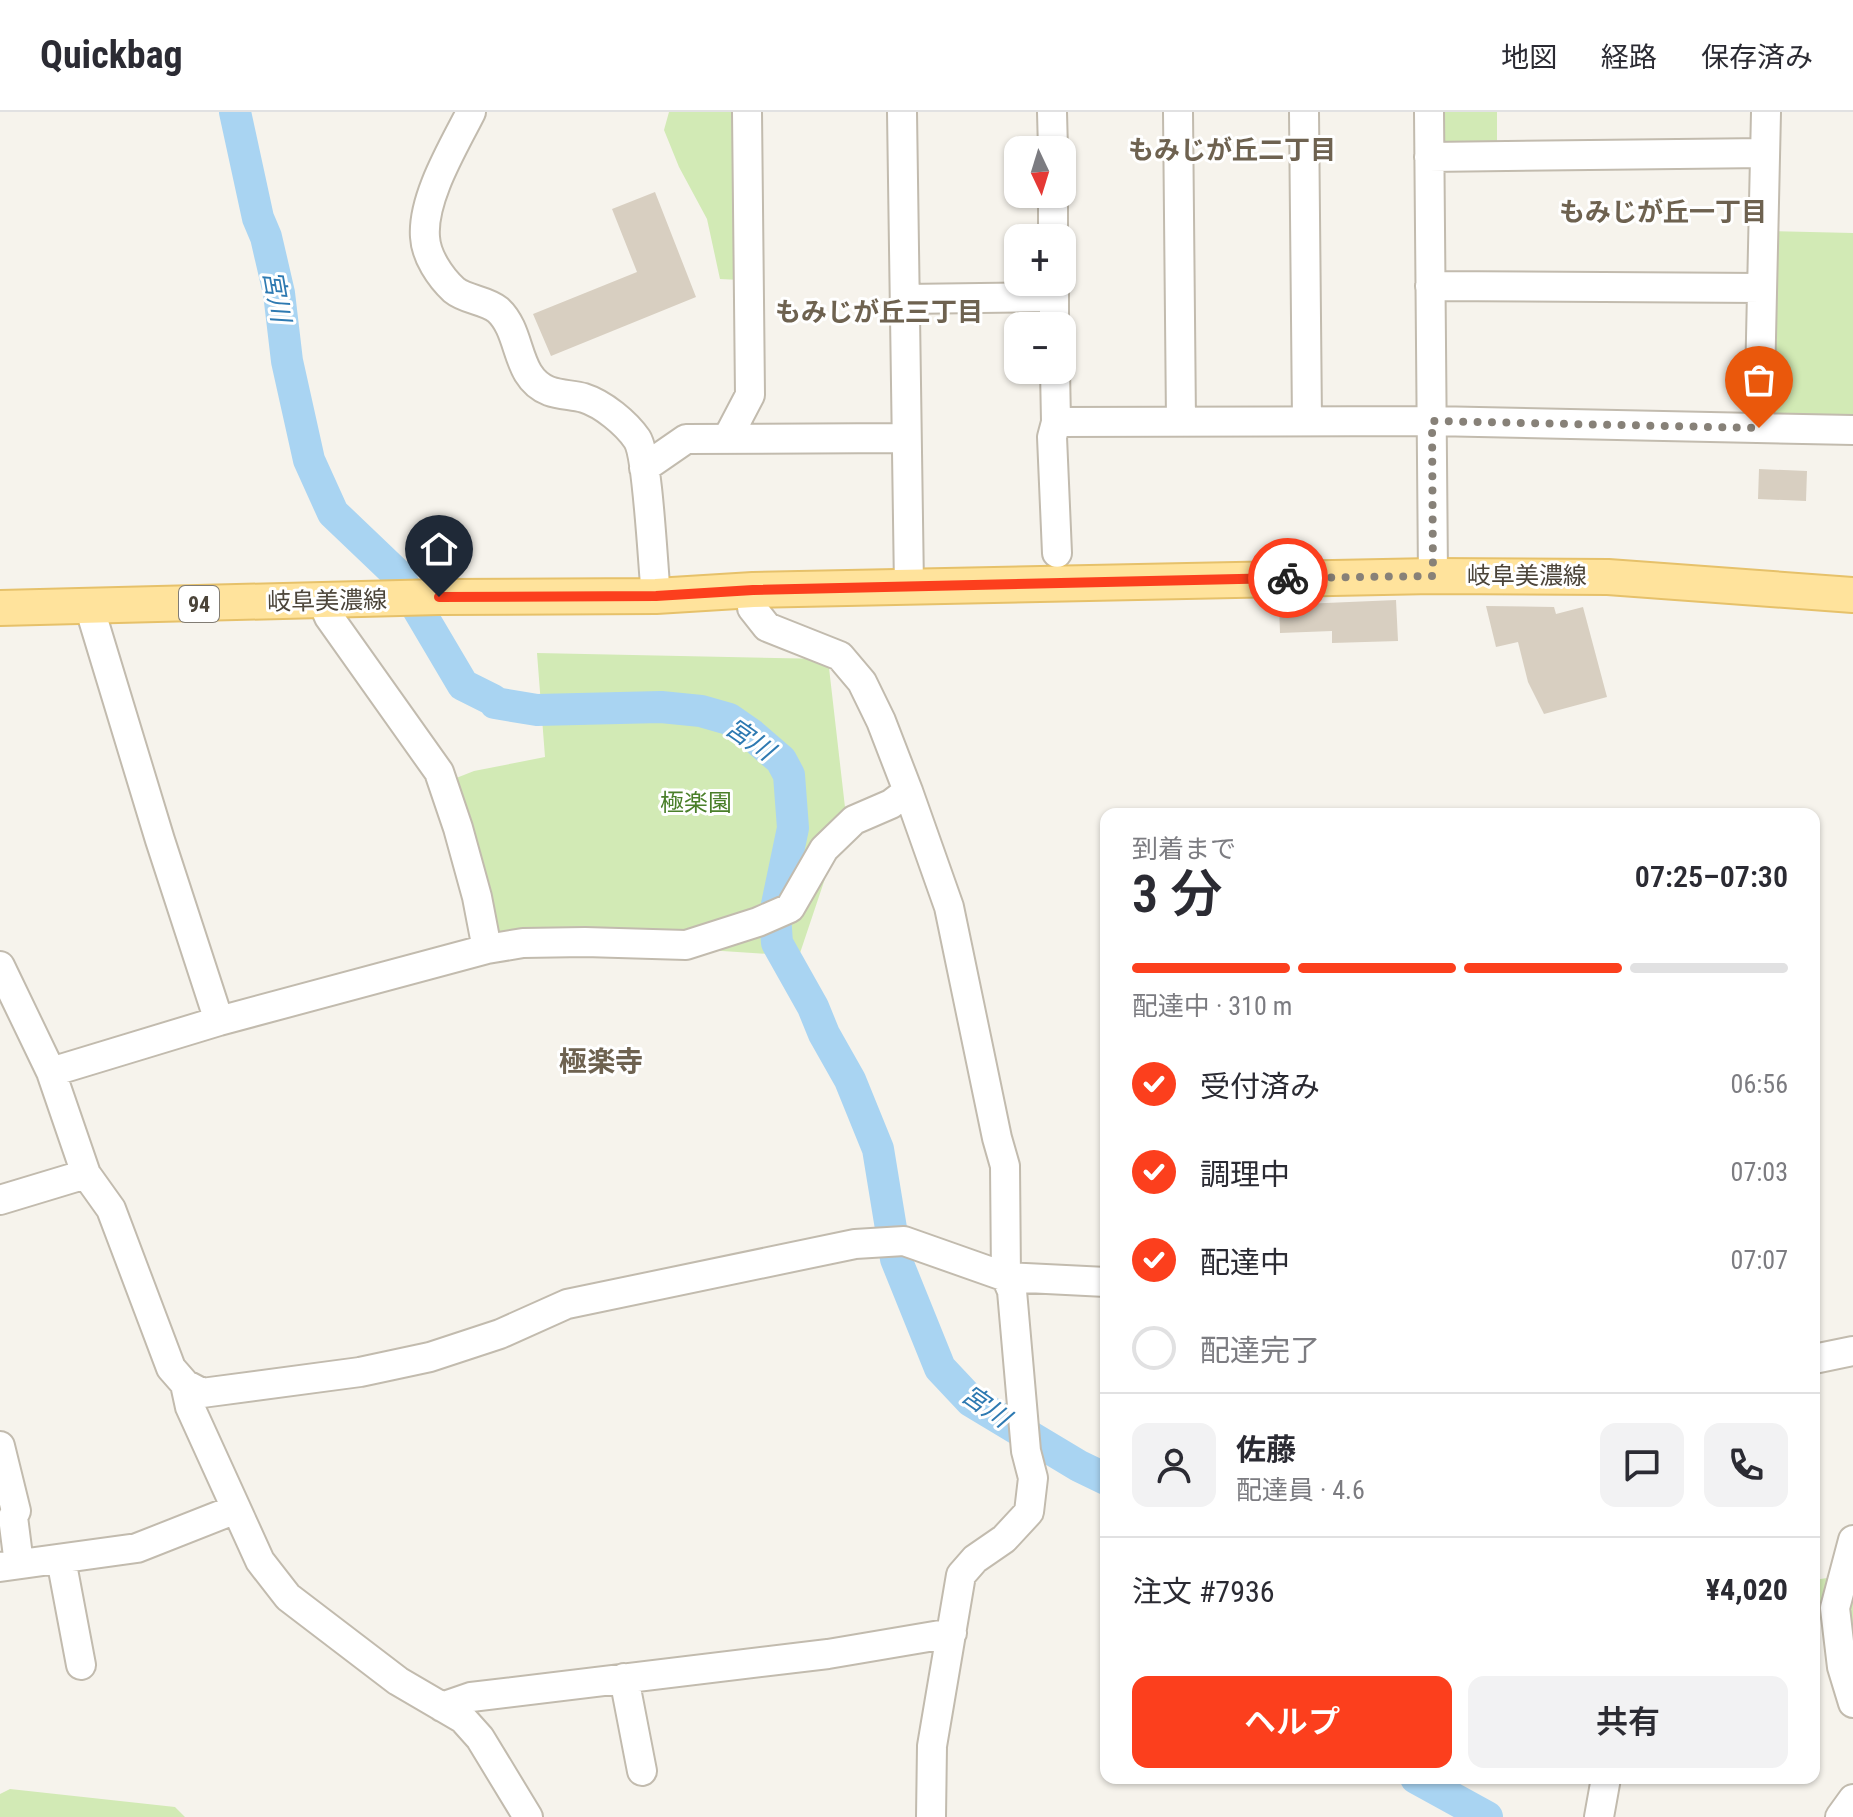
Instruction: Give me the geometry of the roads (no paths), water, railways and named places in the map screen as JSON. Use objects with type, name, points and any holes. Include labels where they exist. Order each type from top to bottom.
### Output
[{"type":"main road","name":"岐阜美濃線","points":[[0,608],[439,597],[656,596],[753,590],[1433,576],[1608,577],[1853,595]]},
{"type":"street","points":[[471,112],[444,166],[425,225],[425,241],[438,272],[456,292],[498,310],[528,377],[548,391],[588,399],[612,413],[639,440],[656,596]]},
{"type":"street","points":[[728,437],[750,395],[747,112]]},
{"type":"street","points":[[902,112],[909,587]]},
{"type":"street","points":[[1052,112],[1053,136]]},
{"type":"street","points":[[1178,112],[1181,421]]},
{"type":"street","points":[[1304,112],[1307,421]]},
{"type":"street","points":[[1429,112],[1433,576]]},
{"type":"street","points":[[1759,428],[1766,112]]},
{"type":"street","points":[[1429,157],[1765,153]]},
{"type":"street","points":[[1430,286],[1762,288]]},
{"type":"street","points":[[905,299],[1004,293]]},
{"type":"street","points":[[1055,384],[1056,422],[1052,437],[1057,553]]},
{"type":"street","points":[[1056,422],[1432,421],[1853,430]]},
{"type":"street","points":[[644,468],[686,439],[906,438]]},
{"type":"street","points":[[753,590],[752,608],[767,627],[840,656],[862,682],[881,721],[949,907],[993,1123],[1005,1166],[1006,1277],[1012,1291],[1026,1451],[1033,1478],[1029,1512],[1004,1539],[975,1559],[961,1575],[932,1746],[931,1817]]},
{"type":"street","points":[[322,601],[329,617],[439,772],[464,850],[487,949]]},
{"type":"street","points":[[89,606],[219,1021]]},
{"type":"street","points":[[51,1072],[219,1021],[487,949],[523,943],[686,945],[758,922],[790,908],[824,849],[854,820],[891,804],[908,791]]},
{"type":"street","points":[[0,966],[51,1072],[86,1174],[111,1209],[171,1368],[185,1384],[202,1393],[360,1372],[430,1357],[500,1334],[567,1304],[855,1244],[904,1241],[1006,1277],[1100,1282]]},
{"type":"street","points":[[0,1200],[86,1174]]},
{"type":"street","points":[[1820,1358],[1853,1351]]},
{"type":"street","points":[[185,1384],[190,1407],[260,1561],[288,1597],[385,1672],[463,1719],[480,1738],[528,1817]]},
{"type":"street","points":[[0,1446],[16,1511],[10,1565],[137,1548],[236,1509]]},
{"type":"street","points":[[1853,1540],[1835,1608],[1842,1667],[1853,1703]]},
{"type":"street","points":[[61,1559],[81,1665]]},
{"type":"street","points":[[442,1707],[471,1697],[828,1654],[952,1633]]},
{"type":"street","points":[[624,1678],[642,1771]]},
{"type":"street","points":[[1599,1817],[1605,1784]]},
{"type":"street","points":[[1840,1817],[1853,1799]]},
{"type":"waterway","name":"宮川","points":[[235,112],[258,218],[266,237],[279,293],[287,361],[309,460],[333,513],[398,575],[463,685],[495,703],[537,710],[661,707],[701,711],[729,719],[781,760],[789,775],[793,828],[775,914],[777,943],[850,1080],[878,1149],[896,1259],[940,1368],[971,1401],[1100,1476]]},
{"type":"waterway","name":"宮川","points":[[1427,1784],[1487,1817]]},
{"type":"district","name":"もみじが丘二丁目","points":[[1232,150]]},
{"type":"district","name":"もみじが丘一丁目","points":[[1663,212]]},
{"type":"district","name":"もみじが丘三丁目","points":[[879,312]]},
{"type":"district","name":"極楽寺","points":[[601,1061]]},
{"type":"park label","name":"極楽園","points":[[696,803]]}]
